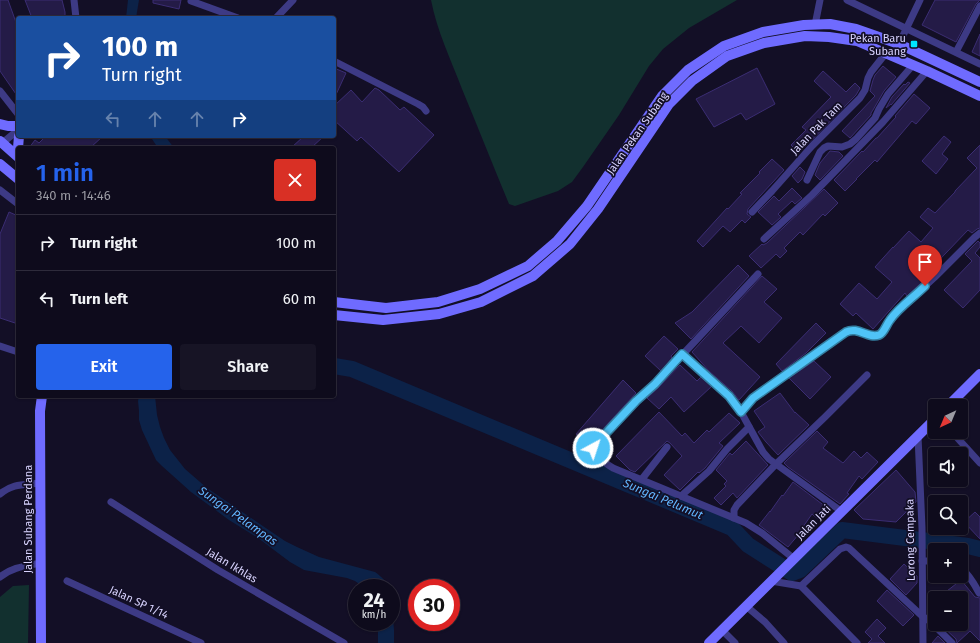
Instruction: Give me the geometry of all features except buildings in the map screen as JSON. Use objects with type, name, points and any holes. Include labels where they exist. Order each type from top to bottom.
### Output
[{"type":"main road","name":"Jalan Pekan Subang","points":[[336,302],[386,308],[438,302],[480,289],[528,266],[557,241],[587,206],[662,96],[688,70],[724,46],[763,32],[804,25],[830,24],[856,29],[899,44],[980,82]]},
{"type":"main road","name":"Jalan Pekan Subang","points":[[336,315],[383,320],[439,314],[481,302],[533,276],[570,244],[598,209],[669,104],[692,81],[727,56],[764,43],[805,36],[857,40],[928,71],[980,96]]},
{"type":"main road","points":[[0,124],[16,126]]},
{"type":"main road","points":[[0,142],[16,155]]},
{"type":"main road","points":[[0,164],[16,177]]},
{"type":"main road","points":[[955,399],[980,374]]},
{"type":"main road","name":"Jalan Subang Perdana","points":[[41,643],[40,411],[42,398]]},
{"type":"main road","name":"Jalan Jati","points":[[709,643],[928,426]]},
{"type":"street","points":[[74,0],[76,16]]},
{"type":"street","points":[[278,16],[294,0]]},
{"type":"street","points":[[815,25],[820,0]]},
{"type":"street","points":[[847,0],[980,64]]},
{"type":"street","points":[[899,44],[920,0]]},
{"type":"street","points":[[191,1],[232,16]]},
{"type":"street","points":[[956,52],[980,6]]},
{"type":"street","name":"Jalan Pak Tam","points":[[752,212],[812,146],[860,98],[865,90],[871,72],[886,53]]},
{"type":"street","points":[[336,62],[418,104],[426,111]]},
{"type":"street","points":[[808,180],[820,152],[828,146],[842,147],[850,144],[856,139],[875,118],[888,94],[913,65]]},
{"type":"street","points":[[764,239],[818,190],[883,122],[928,71]]},
{"type":"street","points":[[0,91],[16,111]]},
{"type":"street","points":[[0,142],[6,140],[16,132]]},
{"type":"street","points":[[0,200],[1,191]]},
{"type":"street","points":[[1,191],[16,202]]},
{"type":"street","points":[[741,412],[753,398],[846,332],[854,330],[873,336],[882,333],[896,313],[980,233]]},
{"type":"street","points":[[758,274],[655,384],[636,401],[594,446],[593,450],[595,455],[614,468],[746,523],[762,533],[792,560]]},
{"type":"street","points":[[0,346],[16,351]]},
{"type":"street","points":[[682,354],[729,396],[741,412],[763,452],[769,459],[841,511]]},
{"type":"street","points":[[734,518],[734,510],[737,505],[776,464],[867,376]]},
{"type":"street","points":[[681,496],[709,471],[727,449],[749,427]]},
{"type":"street","name":"Lorong Cempaka","points":[[918,436],[922,528],[923,643]]},
{"type":"street","points":[[958,439],[980,464]]},
{"type":"street","points":[[642,479],[667,447]]},
{"type":"street","points":[[0,494],[16,485],[40,483]]},
{"type":"street","name":"Jalan Ikhlas","points":[[111,502],[218,570],[344,643]]},
{"type":"street","points":[[801,586],[840,550],[846,547],[849,548],[952,643]]},
{"type":"street","points":[[922,562],[928,562]]},
{"type":"street","points":[[0,577],[16,568],[41,563]]},
{"type":"street","points":[[968,574],[979,592]]},
{"type":"street","points":[[771,580],[801,586],[857,643]]},
{"type":"street","name":"Jalan SP 1/14","points":[[67,581],[201,643]]},
{"type":"street","points":[[746,606],[765,622],[784,643]]},
{"type":"street","points":[[722,630],[735,643]]},
{"type":"green space","points":[[431,0],[737,0],[689,28],[663,49],[649,66],[619,115],[572,182],[558,191],[515,206],[509,204],[497,175],[445,45]]},
{"type":"green space","points":[[29,585],[28,643],[0,643],[0,597],[13,586]]},
{"type":"water","points":[[128,0],[139,0],[136,16],[126,16]]},
{"type":"water","points":[[151,138],[166,138],[172,146],[157,146]]},
{"type":"water","name":"Sungai Pelampas","points":[[139,398],[155,398],[160,427],[170,450],[185,469],[207,488],[285,541],[319,557],[375,572],[384,579],[350,579],[304,570],[290,562],[191,492],[156,460],[142,430],[139,420]]},
{"type":"water","points":[[378,631],[394,631],[394,643],[378,643]]},
{"type":"waterway","name":"Sungai Pelumut","points":[[336,366],[352,369],[732,528],[748,545],[792,573],[800,570],[842,530],[968,546],[980,549]]},
{"type":"place","name":"Pekan Baru Subang","points":[[914,44]]},
{"type":"route","points":[[593,448],[682,354],[729,396],[741,412],[753,398],[846,332],[854,330],[873,336],[882,333],[896,313],[925,286]]}]
